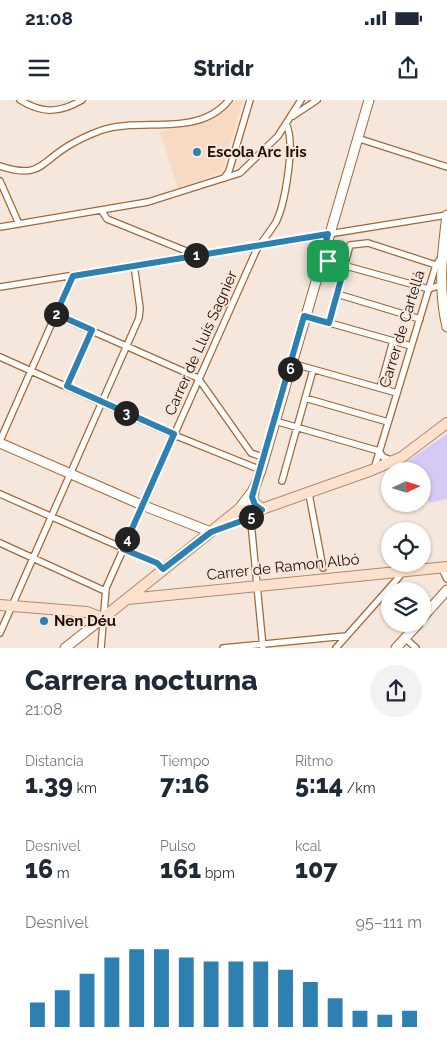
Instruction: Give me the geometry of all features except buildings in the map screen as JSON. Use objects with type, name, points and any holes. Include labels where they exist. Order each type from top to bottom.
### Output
[{"type":"main road","points":[[0,605],[91,612],[103,618],[238,510],[258,510],[309,494],[396,460],[420,445],[447,423]]},
{"type":"main road","points":[[254,489],[252,501],[258,510]]},
{"type":"main road","name":"Carrer de Ramon Albó","points":[[431,568],[444,567]]},
{"type":"main road","name":"Carrer de Ramon Albó","points":[[127,599],[383,572]]},
{"type":"street","points":[[20,100],[44,111],[68,108],[82,100]]},
{"type":"street","points":[[0,166],[16,170],[38,168],[66,147],[102,130],[116,127],[176,124],[195,120],[209,114],[229,100]]},
{"type":"street","points":[[222,180],[228,174],[250,100]]},
{"type":"street","points":[[0,227],[102,211],[156,200],[240,173],[264,151],[288,121],[301,100]]},
{"type":"street","points":[[288,121],[317,100]]},
{"type":"street","points":[[238,510],[254,489],[261,470],[368,100]]},
{"type":"street","name":"Carrer de Lluís Sagnier","points":[[101,648],[105,591],[198,378],[259,245],[276,223],[287,189],[288,121]]},
{"type":"street","points":[[357,138],[447,167]]},
{"type":"street","points":[[0,181],[20,224]]},
{"type":"street","points":[[102,211],[107,219],[129,226],[196,255]]},
{"type":"street","points":[[0,286],[73,276],[447,215]]},
{"type":"street","name":"Carrer de Cartellà","points":[[374,469],[428,290],[441,262],[447,215]]},
{"type":"street","points":[[329,323],[350,246],[358,243],[441,262],[441,285],[447,327]]},
{"type":"street","points":[[321,258],[428,290],[441,285]]},
{"type":"street","points":[[0,633],[139,318],[140,308],[134,265]]},
{"type":"street","points":[[73,276],[0,442],[142,505],[211,532],[247,519],[251,522]]},
{"type":"street","points":[[337,294],[420,319]]},
{"type":"street","points":[[56,314],[198,378],[252,453],[264,458]]},
{"type":"street","points":[[304,316],[411,346]]},
{"type":"street","points":[[67,386],[92,330]]},
{"type":"street","points":[[380,388],[393,341]]},
{"type":"street","points":[[0,357],[174,434],[261,470]]},
{"type":"street","points":[[291,363],[396,393]]},
{"type":"street","points":[[282,481],[313,370]]},
{"type":"street","points":[[305,398],[388,422]]},
{"type":"street","points":[[275,421],[379,451],[387,460],[396,460]]},
{"type":"street","points":[[0,494],[157,563],[163,569]]},
{"type":"street","points":[[309,494],[322,568]]},
{"type":"street","points":[[258,510],[251,522],[264,645]]},
{"type":"street","points":[[0,543],[105,591]]},
{"type":"street","name":"Carrer de Ramon Albó","points":[[444,567],[447,579]]},
{"type":"street","points":[[336,648],[399,577],[401,572]]},
{"type":"street","points":[[431,608],[447,590]]},
{"type":"street","points":[[65,648],[103,618]]},
{"type":"street","points":[[396,648],[411,632]]},
{"type":"street","points":[[223,648],[346,636]]},
{"type":"street","points":[[405,638],[416,648]]},
{"type":"shaded area","name":"Escola Arc Iris","points":[[236,100],[243,100],[222,172],[178,188],[160,132],[211,119],[224,112]]},
{"type":"shaded area","points":[[447,434],[447,499],[431,503],[431,462],[406,462]]},
{"type":"place","name":"Escola Arc Iris","points":[[197,152]]},
{"type":"place","name":"Nen Déu","points":[[44,621]]},
{"type":"route","points":[[328,234],[321,258],[328,261],[345,265],[329,323],[304,316],[252,497],[255,505],[262,510],[254,510],[251,515],[251,522],[247,519],[211,532],[163,569],[157,563],[123,549],[174,434],[67,386],[92,330],[56,314],[73,276],[328,234]]}]
